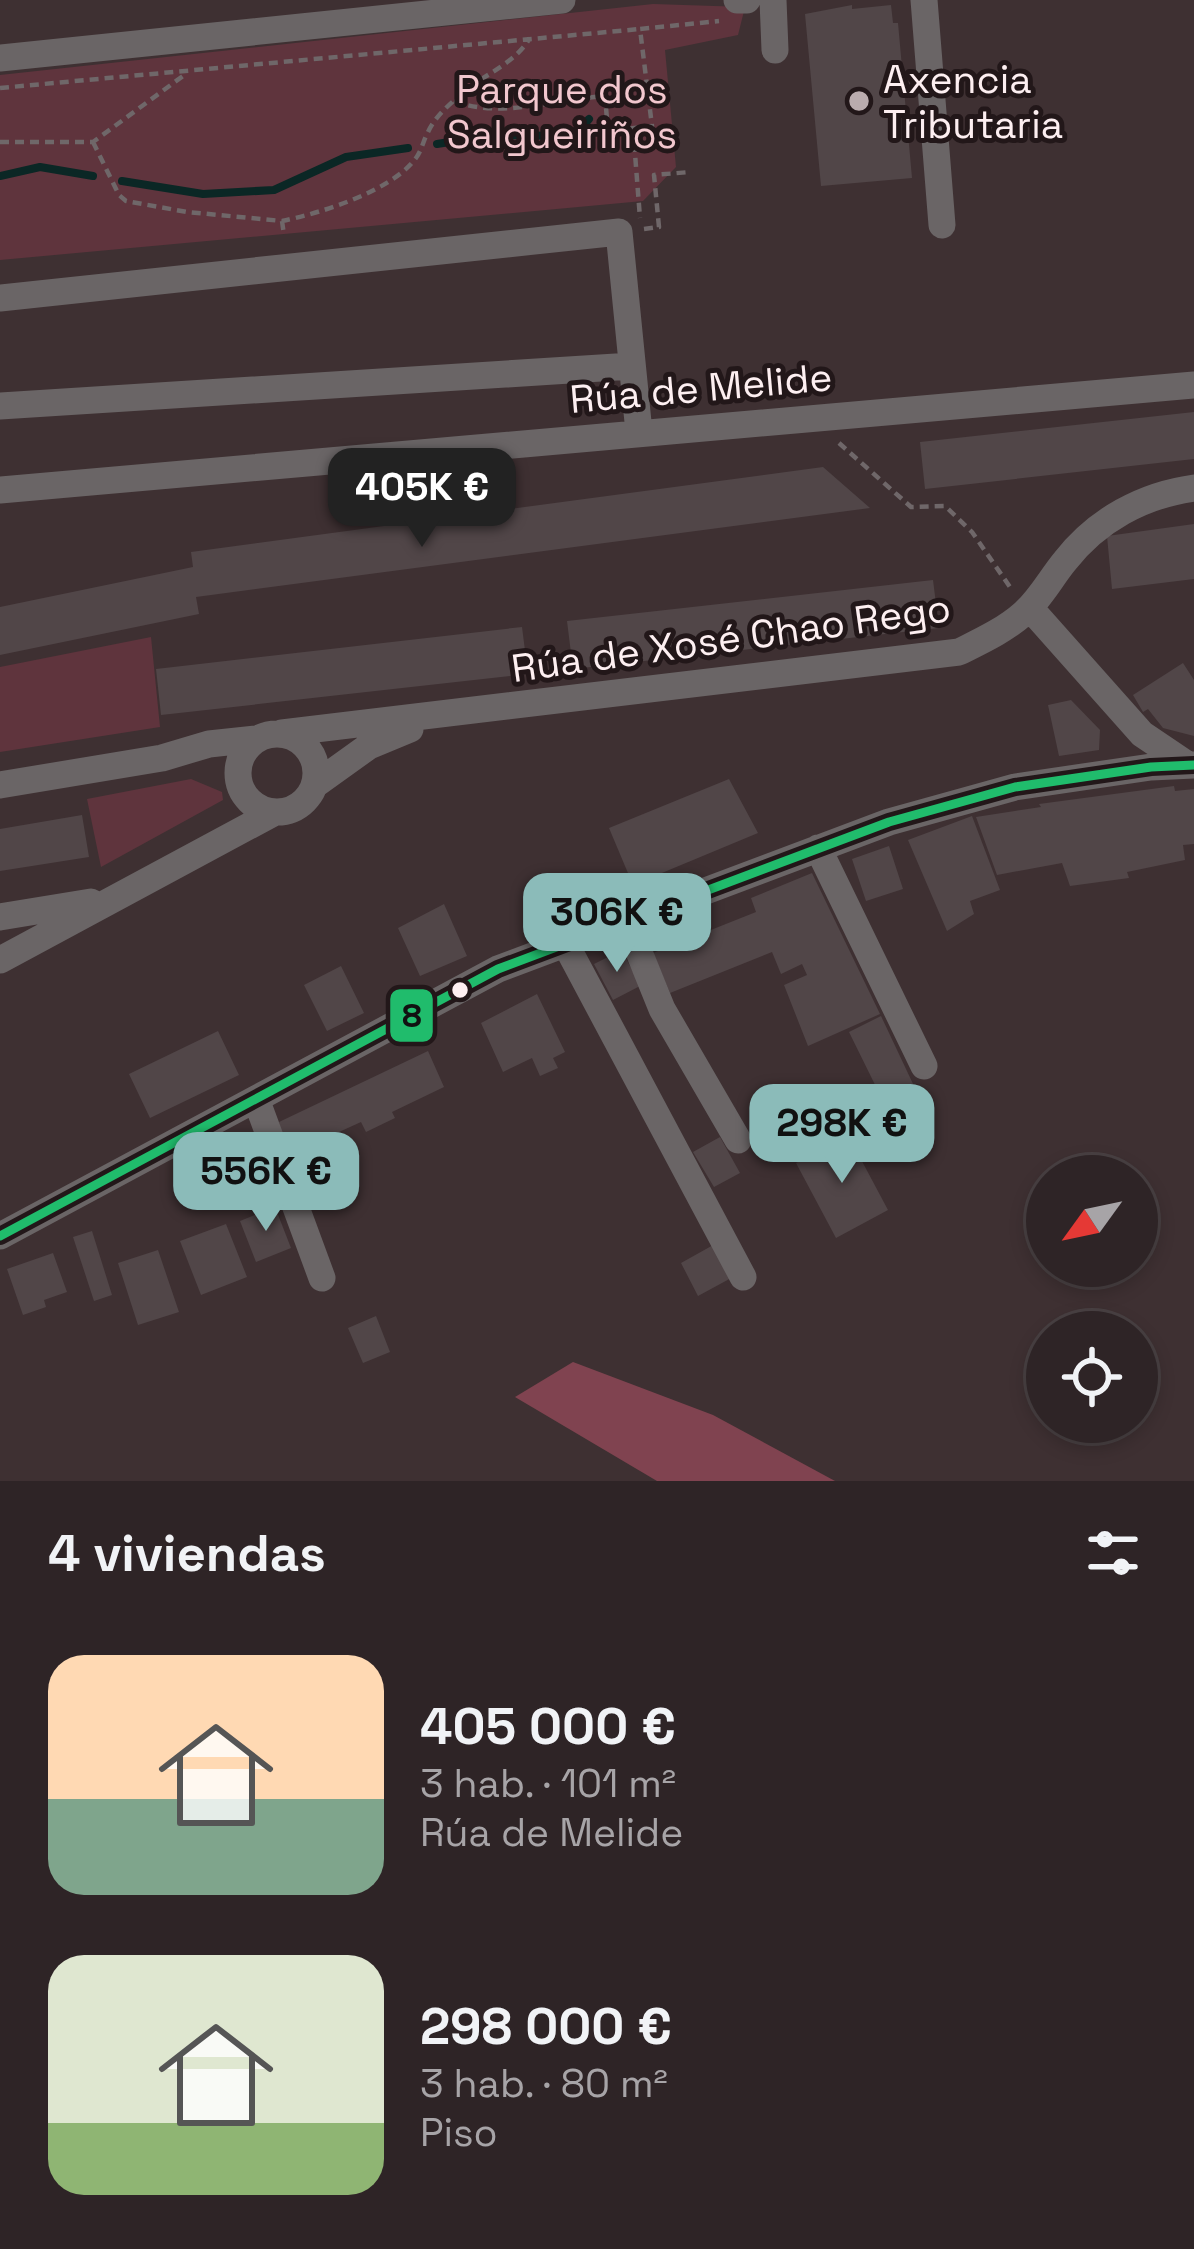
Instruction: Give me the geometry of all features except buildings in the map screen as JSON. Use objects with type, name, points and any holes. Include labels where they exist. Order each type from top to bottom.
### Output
[{"type":"street","points":[[0,58],[562,0]]},
{"type":"street","points":[[728,10],[747,0]]},
{"type":"street","points":[[773,0],[776,50]]},
{"type":"street","points":[[924,0],[941,225]]},
{"type":"street","points":[[0,298],[619,232],[639,433]]},
{"type":"street","points":[[0,406],[632,365]]},
{"type":"street","name":"Rúa de Melide","points":[[0,490],[1194,385]]},
{"type":"street","points":[[1191,765],[1142,734],[1038,617],[1027,611],[1069,555],[1101,524],[1165,492],[1194,488]]},
{"type":"street","name":"Rúa de Xosé Chao Rego","points":[[0,785],[162,758],[209,744],[923,660],[989,638],[1027,611]]},
{"type":"street","name":"Rúa de Xosé Chao Rego","points":[[316,784],[369,746],[436,717]]},
{"type":"street","points":[[1142,734],[1150,767]]},
{"type":"street","points":[[0,960],[275,812],[300,806],[316,784],[316,761],[303,742],[269,736],[240,760],[242,790],[237,814],[188,858]]},
{"type":"street","name":"Rúa de Xosé Chao Rego","points":[[162,758],[208,764],[227,772],[242,790]]},
{"type":"street","points":[[0,1236],[498,969],[889,822],[1015,787],[1191,765]]},
{"type":"street","points":[[242,790],[253,804],[275,812]]},
{"type":"street","points":[[818,848],[924,1066]]},
{"type":"street","points":[[0,916],[113,898]]},
{"type":"street","points":[[626,920],[662,1009],[738,1140]]},
{"type":"street","points":[[565,943],[743,1277]]},
{"type":"street","points":[[256,1100],[322,1278]]},
{"type":"path","points":[[0,88],[640,29],[728,10]]},
{"type":"path","points":[[454,101],[512,108],[605,96],[608,131],[652,126],[640,29]]},
{"type":"path","points":[[93,142],[126,200],[187,212],[282,221],[363,194],[406,170],[428,131],[454,101],[521,53],[532,37]]},
{"type":"path","points":[[0,142],[93,142],[189,70]]},
{"type":"path","points":[[633,128],[639,204]]},
{"type":"path","points":[[650,228],[659,226],[655,176],[690,172]]},
{"type":"path","points":[[282,221],[284,235]]},
{"type":"path","points":[[818,416],[840,444],[911,507],[945,506],[972,532],[1027,611]]},
{"type":"green space","name":"Parque dos Salgueiriños","points":[[653,4],[745,7],[738,35],[665,50],[676,167],[643,201],[0,260],[0,75]]},
{"type":"green space","points":[[151,637],[160,727],[0,752],[0,667]]},
{"type":"green space","points":[[191,779],[222,792],[223,800],[101,867],[87,799]]},
{"type":"shaded area","points":[[573,1362],[713,1415],[835,1481],[657,1481],[515,1397]]},
{"type":"waterway","points":[[437,144],[494,135],[574,136],[589,119]]},
{"type":"waterway","points":[[122,181],[203,194],[274,190],[346,157],[408,148]]},
{"type":"waterway","points":[[0,176],[40,167],[93,176]]},
{"type":"transit line","name":"8","points":[[0,1236],[498,969],[889,822],[1015,787],[1194,765]]},
{"type":"place","name":"Axencia Tributaria","points":[[859,101]]}]
